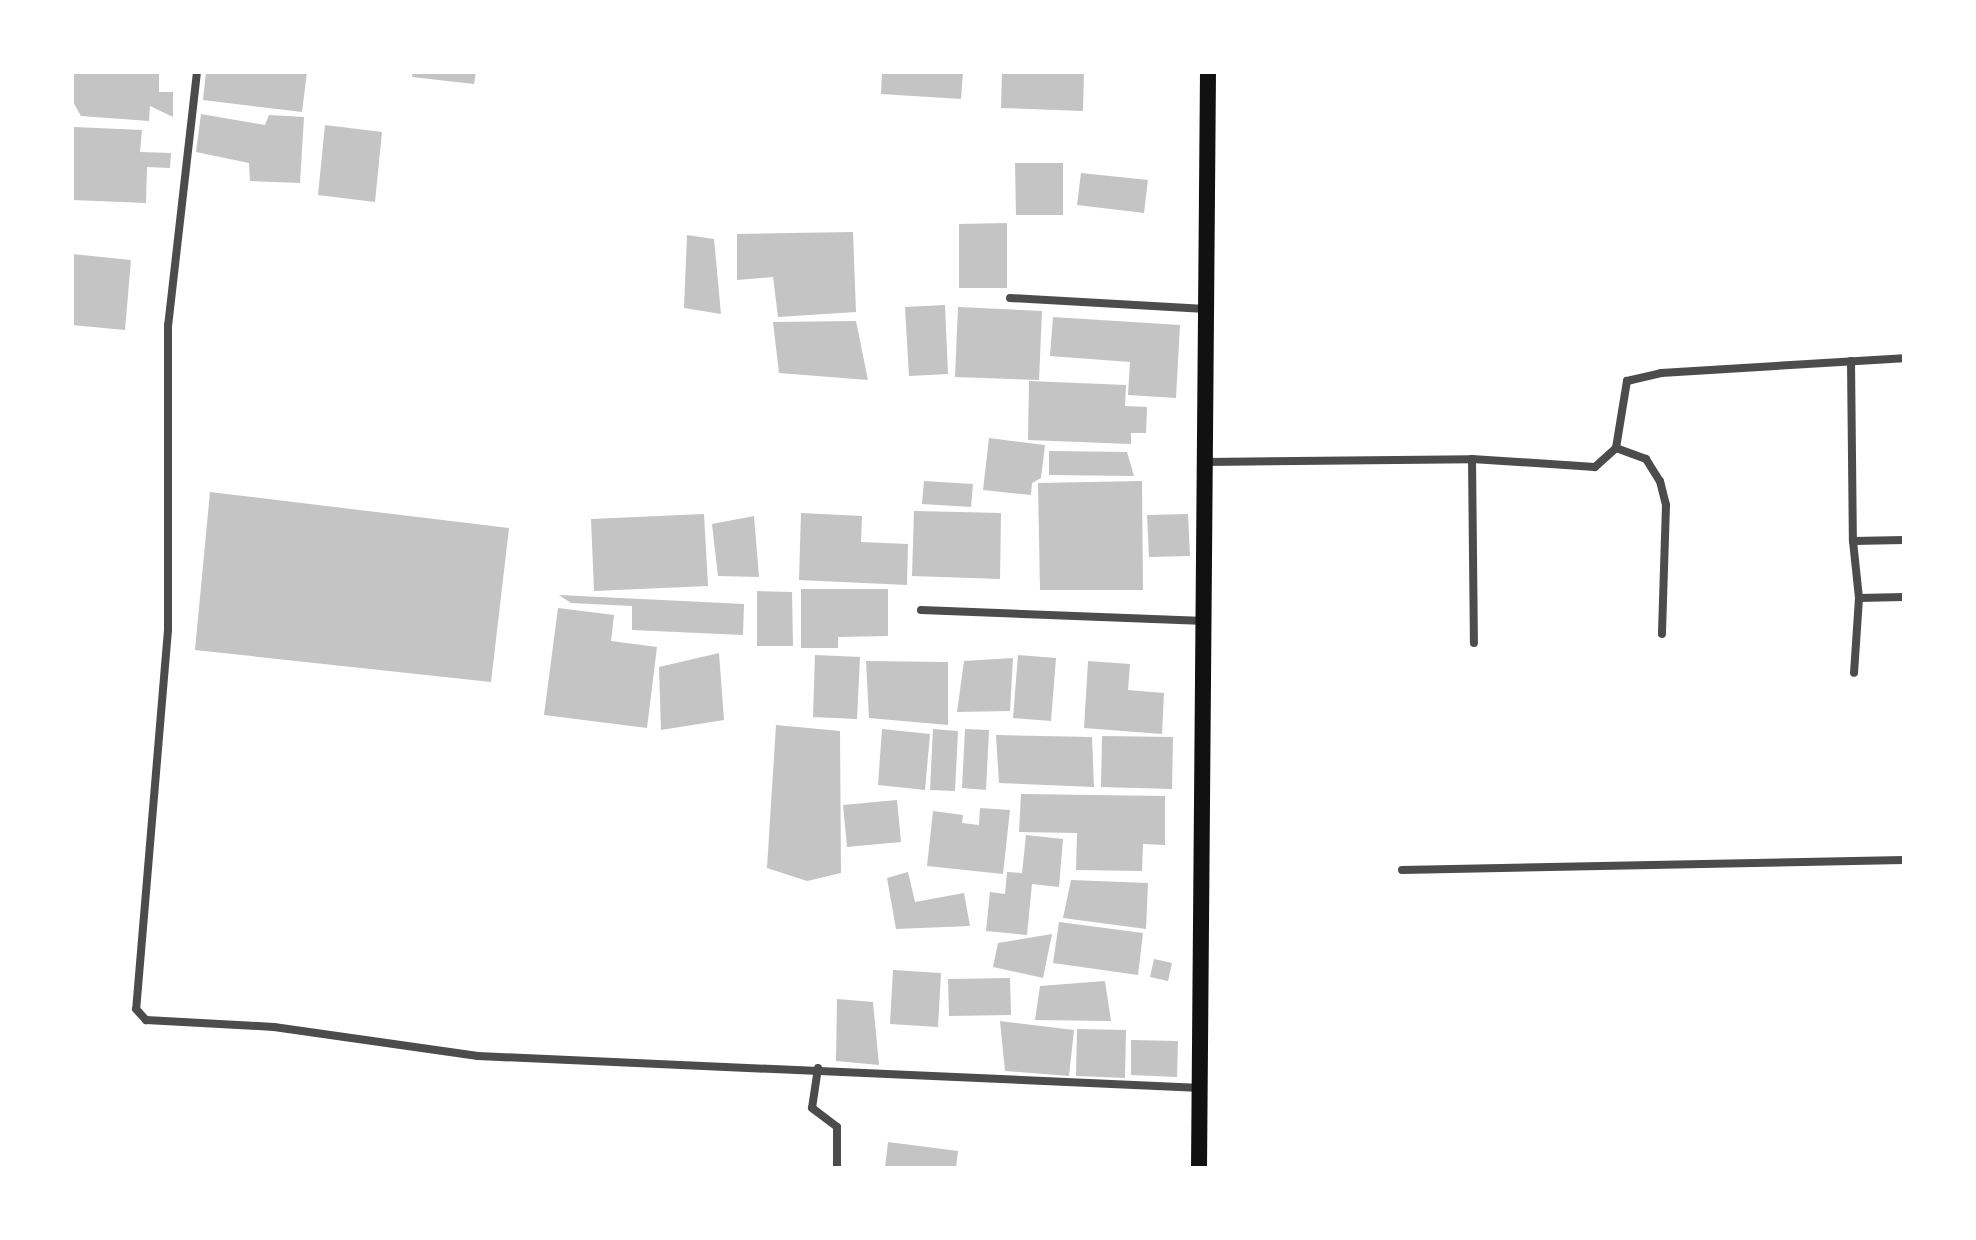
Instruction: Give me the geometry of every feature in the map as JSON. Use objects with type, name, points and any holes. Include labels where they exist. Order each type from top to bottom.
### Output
[{"type":"main road","points":[[1199,1168],[1206,621],[1208,72]]},
{"type":"street","points":[[197,72],[168,325],[168,630],[136,1009],[146,1020],[274,1027],[478,1056],[818,1068],[1202,1091]]},
{"type":"street","points":[[1010,298],[1207,309]]},
{"type":"street","points":[[1206,462],[1472,459],[1595,467],[1616,448],[1627,381],[1661,373],[1904,358]]},
{"type":"street","points":[[1851,361],[1853,541],[1859,598],[1854,673]]},
{"type":"street","points":[[1616,448],[1646,459],[1660,481],[1666,505],[1662,634]]},
{"type":"street","points":[[1472,459],[1474,643]]},
{"type":"street","points":[[1853,541],[1904,540]]},
{"type":"street","points":[[1859,598],[1904,597]]},
{"type":"street","points":[[921,610],[1206,621]]},
{"type":"street","points":[[1402,870],[1904,860]]},
{"type":"street","points":[[818,1068],[812,1108],[837,1127],[837,1168]]},
{"type":"building","points":[[73,72],[159,72],[159,92],[173,92],[173,117],[150,106],[149,121],[81,116],[73,102]]},
{"type":"building","points":[[206,72],[307,72],[302,112],[203,100]]},
{"type":"building","points":[[413,72],[476,72],[474,84],[412,77]]},
{"type":"building","points":[[882,72],[963,72],[961,99],[881,94]]},
{"type":"building","points":[[1002,72],[1084,72],[1083,111],[1001,108]]},
{"type":"building","points":[[201,114],[265,125],[269,115],[304,117],[300,183],[250,181],[249,163],[196,152]]},
{"type":"building","points":[[325,125],[382,132],[375,202],[318,195]]},
{"type":"building","points":[[74,127],[142,130],[140,152],[171,153],[170,168],[147,167],[146,203],[72,200]]},
{"type":"building","points":[[1015,163],[1063,163],[1063,215],[1016,215]]},
{"type":"building","points":[[1081,173],[1148,180],[1144,213],[1077,205]]},
{"type":"building","points":[[1007,223],[1007,288],[959,288],[959,224]]},
{"type":"building","points":[[853,232],[856,312],[778,317],[773,277],[737,280],[737,234]]},
{"type":"building","points":[[687,235],[714,239],[721,314],[684,308]]},
{"type":"building","points":[[72,254],[131,260],[125,330],[72,325]]},
{"type":"building","points":[[945,305],[948,374],[909,376],[905,307]]},
{"type":"building","points":[[958,307],[1042,311],[1039,380],[955,377]]},
{"type":"building","points":[[1053,317],[1180,325],[1176,398],[1128,395],[1130,362],[1050,356]]},
{"type":"building","points":[[856,321],[868,380],[779,373],[773,322]]},
{"type":"building","points":[[1029,381],[1126,385],[1125,406],[1147,407],[1146,433],[1131,433],[1131,444],[1028,440]]},
{"type":"building","points":[[989,438],[1045,445],[1041,478],[1032,483],[1031,495],[983,490]]},
{"type":"building","points":[[1049,451],[1127,452],[1134,476],[1049,475]]},
{"type":"building","points":[[924,481],[973,484],[971,507],[922,504]]},
{"type":"building","points":[[1142,481],[1143,590],[1040,590],[1038,483]]},
{"type":"building","points":[[210,492],[509,528],[491,682],[195,650]]},
{"type":"building","points":[[914,511],[1001,513],[1000,579],[912,576]]},
{"type":"building","points":[[801,513],[862,516],[861,542],[908,544],[907,585],[799,580]]},
{"type":"building","points":[[704,514],[708,586],[594,591],[591,519]]},
{"type":"building","points":[[1188,514],[1190,556],[1149,557],[1147,515]]},
{"type":"building","points":[[754,516],[759,577],[718,576],[712,524]]},
{"type":"building","points":[[801,589],[888,589],[888,636],[838,637],[838,648],[801,648]]},
{"type":"building","points":[[757,591],[792,592],[793,646],[757,646]]},
{"type":"building","points":[[559,595],[744,604],[743,635],[632,630],[632,606],[571,603]]},
{"type":"building","points":[[558,608],[614,615],[611,641],[657,647],[647,728],[544,715]]},
{"type":"building","points":[[719,653],[724,720],[661,730],[659,667]]},
{"type":"building","points":[[815,655],[860,657],[857,719],[813,717]]},
{"type":"building","points":[[1018,655],[1056,658],[1051,721],[1013,718]]},
{"type":"building","points":[[1013,658],[1010,711],[957,712],[964,661]]},
{"type":"building","points":[[866,661],[948,662],[948,725],[869,718]]},
{"type":"building","points":[[1088,661],[1130,664],[1128,690],[1164,693],[1162,734],[1084,728]]},
{"type":"building","points":[[776,725],[840,731],[841,873],[807,881],[767,868]]},
{"type":"building","points":[[882,729],[930,734],[925,790],[878,785]]},
{"type":"building","points":[[933,729],[958,731],[955,791],[930,790]]},
{"type":"building","points":[[965,729],[989,730],[986,790],[962,788]]},
{"type":"building","points":[[996,735],[1092,737],[1094,787],[999,783]]},
{"type":"building","points":[[1102,736],[1173,737],[1172,789],[1101,787]]},
{"type":"building","points":[[1021,794],[1165,796],[1165,845],[1143,844],[1142,871],[1076,870],[1077,833],[1019,832]]},
{"type":"building","points":[[897,800],[901,842],[847,847],[843,805]]},
{"type":"building","points":[[980,808],[1010,810],[1003,874],[927,866],[933,811],[963,815],[962,823],[979,825]]},
{"type":"building","points":[[1026,835],[1063,839],[1059,887],[1032,884],[1027,935],[986,931],[990,892],[1005,894],[1007,872],[1022,873]]},
{"type":"building","points":[[908,872],[915,902],[964,893],[970,926],[896,929],[887,878]]},
{"type":"building","points":[[1071,880],[1148,883],[1146,929],[1063,918]]},
{"type":"building","points":[[1059,922],[1143,933],[1138,975],[1053,963]]},
{"type":"building","points":[[1052,934],[1043,978],[993,967],[998,943]]},
{"type":"building","points":[[1154,959],[1172,963],[1168,981],[1150,977]]},
{"type":"building","points":[[893,970],[941,973],[938,1027],[890,1024]]},
{"type":"building","points":[[1010,978],[1011,1015],[949,1016],[948,979]]},
{"type":"building","points":[[1105,981],[1111,1021],[1035,1020],[1040,986]]},
{"type":"building","points":[[837,999],[873,1002],[879,1065],[836,1061]]},
{"type":"building","points":[[1000,1021],[1074,1030],[1069,1076],[1005,1071]]},
{"type":"building","points":[[1077,1029],[1126,1030],[1125,1078],[1076,1076]]},
{"type":"building","points":[[1131,1040],[1178,1041],[1177,1077],[1131,1075]]},
{"type":"building","points":[[888,1142],[958,1151],[956,1168],[885,1168]]}]
